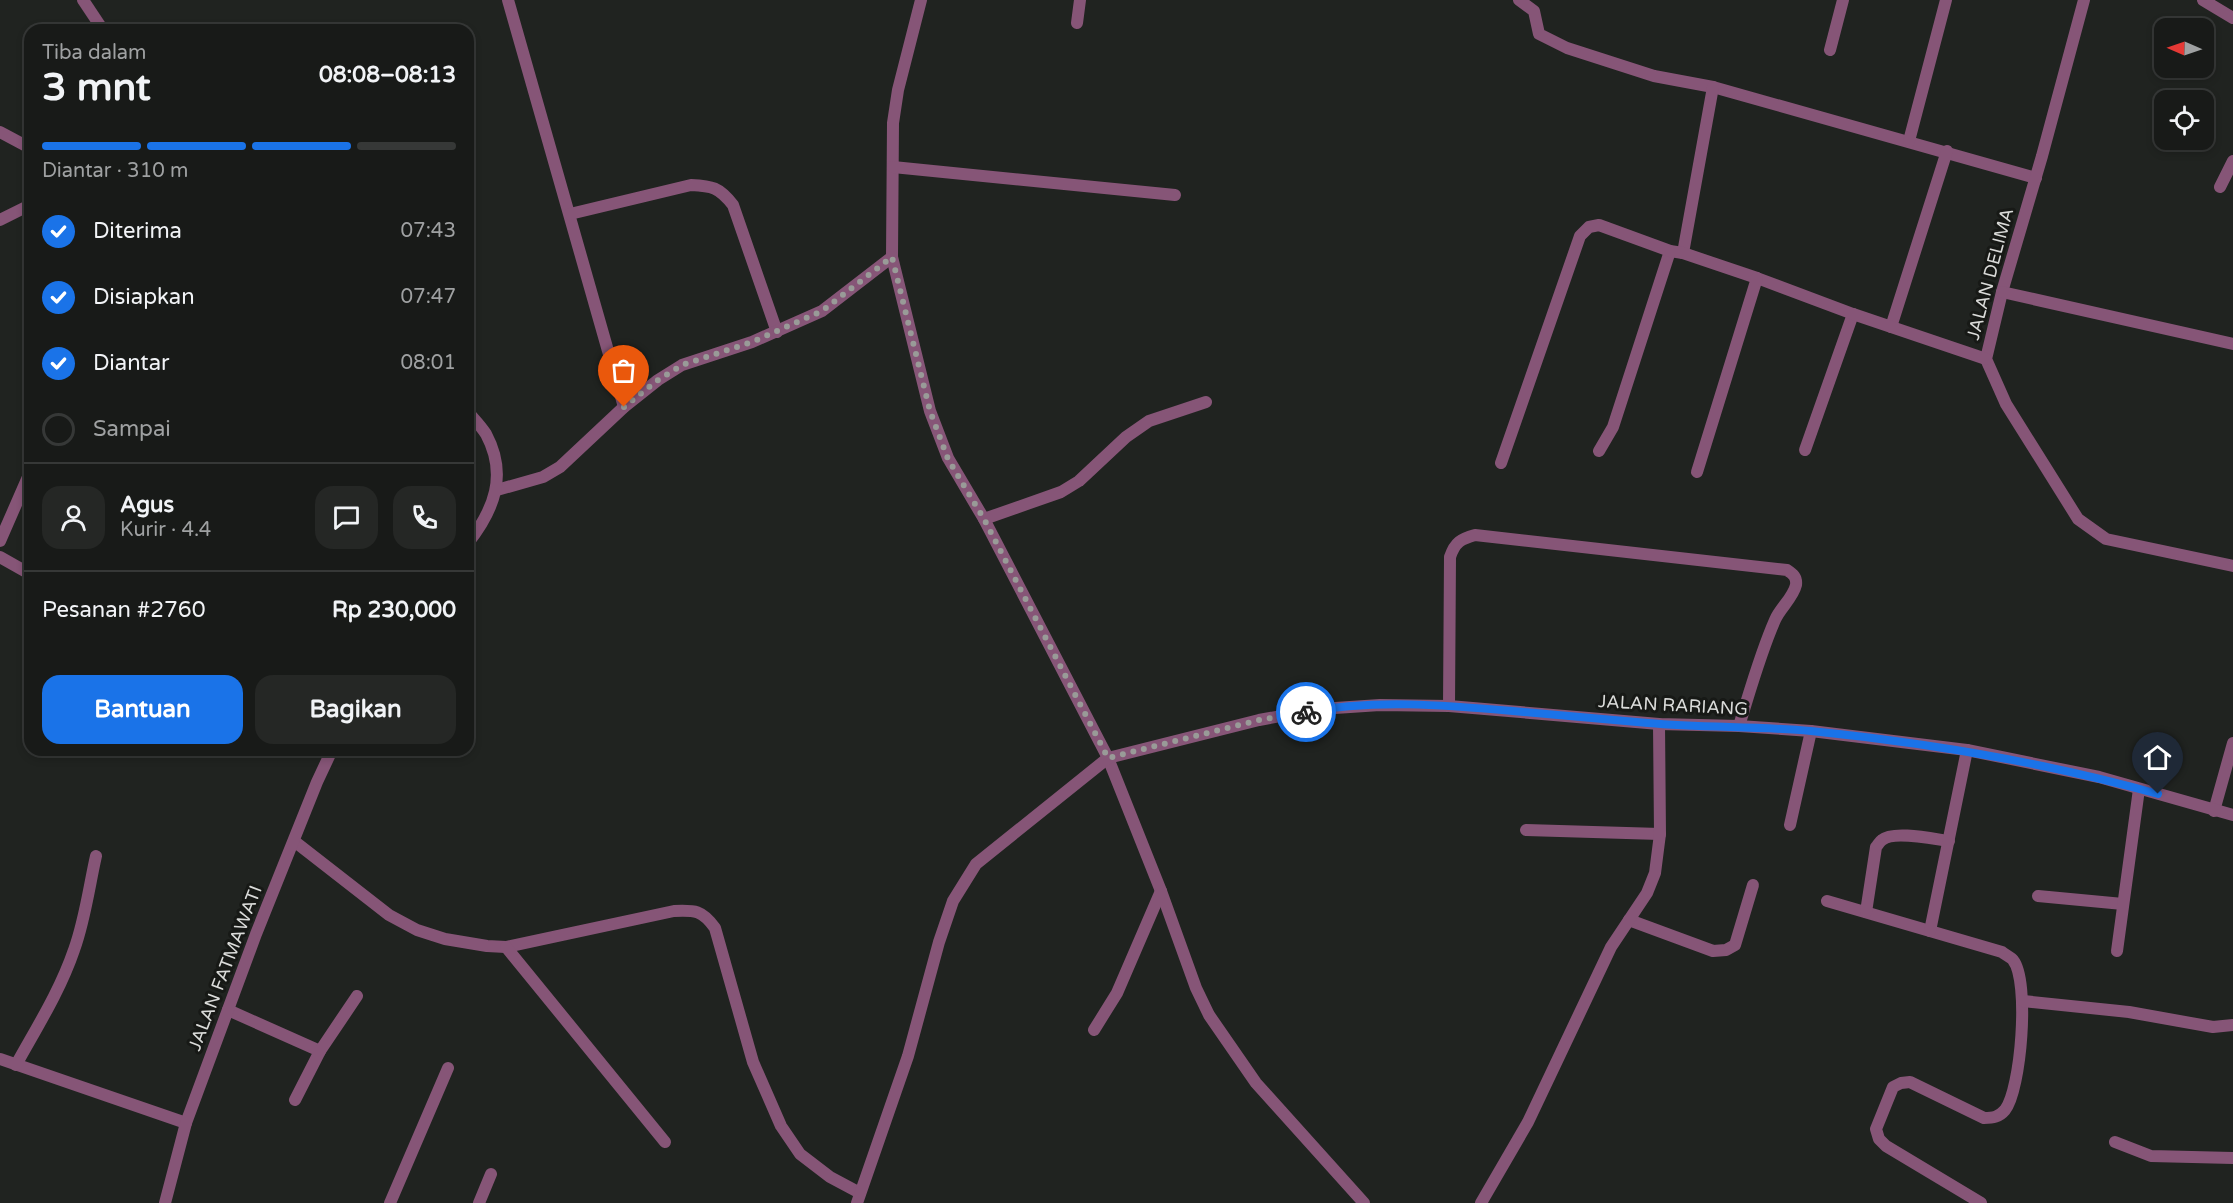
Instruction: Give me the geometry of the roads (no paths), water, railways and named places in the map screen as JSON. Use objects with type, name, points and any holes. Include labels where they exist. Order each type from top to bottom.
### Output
[{"type":"street","points":[[83,0],[99,24]]},
{"type":"street","points":[[508,0],[624,407]]},
{"type":"street","points":[[921,0],[898,90],[893,123],[892,257],[930,411],[948,459],[984,519],[1108,758],[1161,891],[1196,988],[1209,1015],[1256,1083],[1364,1203]]},
{"type":"street","points":[[1077,23],[1080,0]]},
{"type":"street","points":[[1519,0],[1533,11],[1542,36],[1567,48],[1654,76],[1713,87],[2036,178]]},
{"type":"street","points":[[1830,50],[1843,0]]},
{"type":"street","points":[[1909,141],[1947,0]]},
{"type":"street","name":"JALAN DELIMA","points":[[2084,0],[2036,178],[2002,292],[1986,359],[2006,404],[2078,519],[2106,539],[2233,566]]},
{"type":"street","points":[[2203,0],[2233,18]]},
{"type":"street","points":[[1683,253],[1713,87]]},
{"type":"street","points":[[0,132],[24,145]]},
{"type":"street","points":[[1891,327],[1947,152]]},
{"type":"street","points":[[2220,187],[2233,161]]},
{"type":"street","points":[[893,167],[1175,195]]},
{"type":"street","points":[[570,214],[691,185],[710,185],[724,193],[733,205],[777,332]]},
{"type":"street","points":[[0,220],[24,208]]},
{"type":"street","points":[[1501,463],[1580,236],[1588,227],[1599,225],[1986,359]]},
{"type":"street","points":[[1599,452],[1613,427],[1670,251]]},
{"type":"street","points":[[497,490],[543,477],[560,467],[624,407],[658,380],[682,365],[777,332],[822,311],[892,257]]},
{"type":"street","points":[[1697,472],[1756,278]]},
{"type":"street","points":[[2002,292],[2233,344]]},
{"type":"street","points":[[1805,450],[1853,314]]},
{"type":"street","points":[[984,519],[1061,492],[1079,481],[1126,437],[1149,421],[1206,402]]},
{"type":"street","points":[[474,419],[486,434],[493,453],[497,490],[482,525],[474,535]]},
{"type":"street","points":[[0,541],[24,486]]},
{"type":"street","points":[[1449,706],[1450,557],[1454,546],[1461,539],[1476,535],[1787,570],[1794,575],[1797,581],[1794,592],[1776,617],[1739,726]]},
{"type":"street","points":[[0,557],[24,571]]},
{"type":"street","name":"JALAN RARIANG","points":[[1108,758],[1259,720],[1320,709],[1380,705],[1449,706],[1659,724],[1811,731],[1967,750],[2099,777],[2233,815]]},
{"type":"street","points":[[1481,1203],[1528,1122],[1611,947],[1647,893],[1655,873],[1660,834],[1659,724]]},
{"type":"street","points":[[1790,825],[1811,731]]},
{"type":"street","points":[[2214,811],[2233,743]]},
{"type":"street","points":[[1930,931],[1967,750]]},
{"type":"street","name":"JALAN FATMAWATI","points":[[165,1203],[186,1123],[228,1010],[329,756]]},
{"type":"street","points":[[294,841],[389,915],[417,930],[445,939],[506,947],[674,911],[698,912],[707,917],[714,928],[753,1062],[781,1126],[800,1154],[859,1198],[908,1056],[939,942],[953,901],[976,864],[1108,758]]},
{"type":"street","points":[[2117,951],[2139,789]]},
{"type":"street","points":[[1526,830],[1660,834]]},
{"type":"street","points":[[1866,912],[1876,847],[1882,839],[1903,835],[1948,841]]},
{"type":"street","points":[[16,1065],[56,993],[74,951],[96,856]]},
{"type":"street","points":[[1629,920],[1713,951],[1726,950],[1735,945],[1753,885]]},
{"type":"street","points":[[1094,1030],[1116,993],[1161,891]]},
{"type":"street","points":[[2038,896],[2123,904]]},
{"type":"street","points":[[1827,901],[2002,952],[2013,960],[2020,979],[2023,1001],[2017,1078],[2006,1108],[1996,1117],[1984,1118],[1910,1082],[1901,1083],[1893,1087],[1876,1129],[1879,1139],[1886,1146],[1981,1203]]},
{"type":"street","points":[[506,947],[665,1142]]},
{"type":"street","points":[[295,1100],[320,1051],[357,996]]},
{"type":"street","points":[[2023,1001],[2129,1012],[2213,1027],[2233,1025]]},
{"type":"street","points":[[228,1010],[320,1051]]},
{"type":"street","points":[[0,1059],[186,1123]]},
{"type":"street","points":[[390,1203],[448,1068]]},
{"type":"street","points":[[2115,1142],[2151,1156],[2233,1158]]},
{"type":"street","points":[[479,1203],[491,1174]]}]
